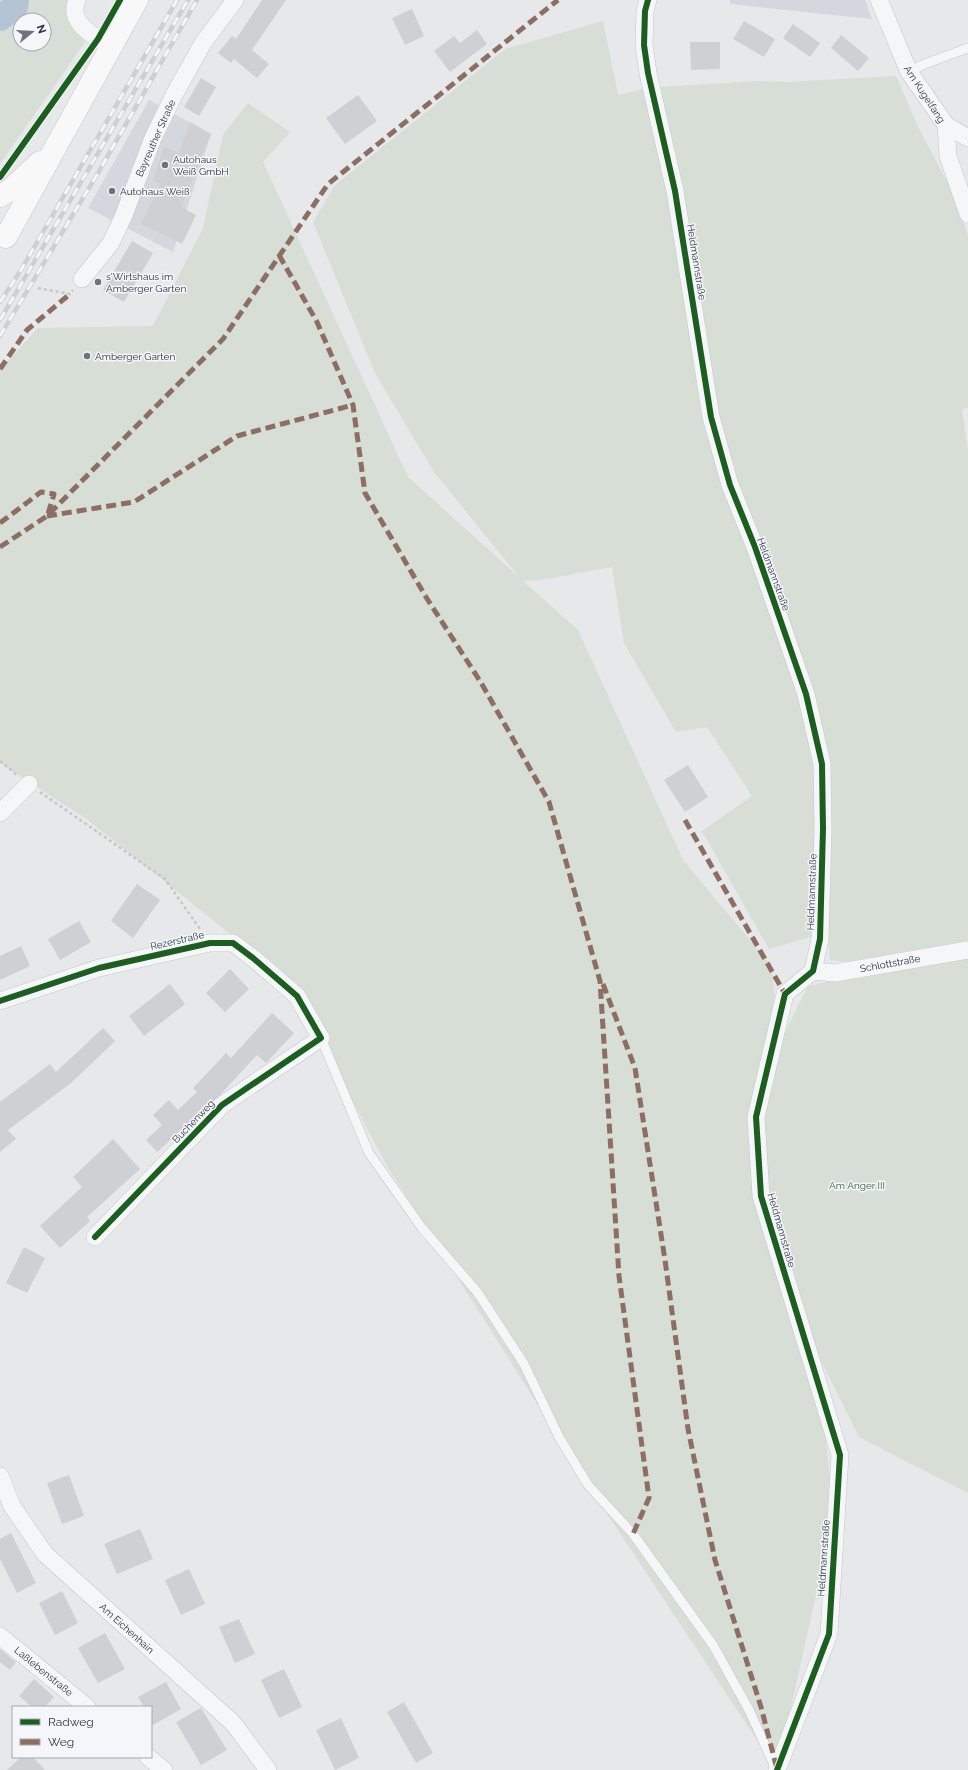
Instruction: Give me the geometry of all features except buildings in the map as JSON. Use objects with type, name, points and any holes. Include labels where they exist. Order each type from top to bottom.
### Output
[{"type":"main road","points":[[3,236],[56,146],[136,0]]},
{"type":"main road","points":[[0,196],[10,190],[56,146]]},
{"type":"street","points":[[76,0],[74,6],[78,22],[90,34],[111,47]]},
{"type":"street","name":"Bayreuther Straße","points":[[82,279],[111,243],[124,215],[153,138],[178,88],[203,43],[235,0]]},
{"type":"street","name":"Heldmannstraße","points":[[648,0],[645,11],[644,45],[648,73],[675,191],[711,417],[730,485],[755,547],[806,694],[822,764],[823,829],[820,939],[813,971],[785,994],[756,1117],[761,1196],[840,1455],[829,1634],[777,1770]]},
{"type":"street","name":"Am Kugelfang","points":[[879,0],[909,72],[946,125],[948,156],[968,214]]},
{"type":"street","points":[[946,125],[968,138]]},
{"type":"street","points":[[0,813],[29,784]]},
{"type":"street","name":"Rezerstraße","points":[[0,1001],[99,968],[210,943],[233,943],[253,958],[297,996],[321,1038]]},
{"type":"street","name":"Schlottstraße","points":[[813,971],[835,973],[968,950]]},
{"type":"street","name":"Buchenweg","points":[[95,1236],[222,1105],[321,1038]]},
{"type":"street","name":"Am Eichenhain","points":[[0,1476],[12,1506],[45,1554],[233,1723],[268,1770]]},
{"type":"street","name":"Laßlebenstraße","points":[[0,1636],[86,1706]]},
{"type":"street","points":[[149,1758],[164,1770]]},
{"type":"lane","points":[[909,72],[922,65],[968,48]]},
{"type":"lane","points":[[321,1038],[369,1153],[422,1228],[478,1293],[524,1364],[559,1438],[588,1485],[633,1534],[713,1645],[748,1710],[777,1770]]},
{"type":"path","points":[[38,288],[70,294]]},
{"type":"path","points":[[0,761],[29,784],[165,879],[210,943]]},
{"type":"shaded area","points":[[730,0],[865,0],[872,19],[730,4]]},
{"type":"shaded area","name":"Autohaus Weiß GmbH","points":[[149,100],[211,134],[173,252],[88,208]]},
{"type":"green space","points":[[0,0],[71,0],[66,14],[85,42],[0,164]]},
{"type":"green space","name":"Am Anger III","points":[[603,21],[618,95],[648,88],[755,81],[788,82],[896,76],[919,129],[950,187],[968,234],[968,408],[962,409],[968,451],[968,943],[848,962],[830,960],[828,932],[769,949],[702,831],[752,796],[707,727],[676,732],[624,643],[612,567],[541,580],[523,581],[578,630],[683,860],[771,965],[780,1042],[808,986],[943,956],[968,956],[968,1493],[859,1437],[816,1351],[834,1514],[777,1770],[588,1485],[386,1164],[351,1098],[306,995],[88,820],[0,763],[0,370],[38,328],[153,326],[203,228],[223,135],[248,103],[290,132],[263,162],[408,477],[520,578],[434,472],[375,373],[313,222],[335,185],[505,49]]},
{"type":"waterway","points":[[0,18],[15,7],[16,0]]},
{"type":"railway","points":[[0,302],[21,270],[177,0]]},
{"type":"railway","points":[[0,320],[188,0]]},
{"type":"railway","points":[[0,336],[98,173],[197,0]]},
{"type":"marked path","points":[[0,547],[47,516],[223,339],[328,184],[558,0]]},
{"type":"marked path","points":[[279,255],[317,322],[353,405],[365,493],[426,597],[480,681],[549,802],[600,981],[619,1276],[649,1498],[633,1534]]},
{"type":"marked path","points":[[0,369],[27,330],[70,294]]},
{"type":"marked path","points":[[47,516],[134,502],[237,436],[353,405]]},
{"type":"marked path","points":[[0,523],[41,492],[54,494],[48,514]]},
{"type":"marked path","points":[[685,820],[785,994]]},
{"type":"marked path","points":[[603,984],[635,1068],[665,1260],[688,1429],[715,1560],[761,1707],[777,1769]]},
{"type":"cycle path","points":[[0,177],[98,39],[120,0]]},
{"type":"cycle path","points":[[648,0],[645,11],[644,45],[648,73],[675,191],[711,417],[730,485],[755,547],[806,694],[822,764],[823,829],[820,939],[813,971],[785,994],[756,1117],[761,1196],[840,1455],[829,1634],[777,1770]]},
{"type":"cycle path","points":[[0,1001],[99,968],[210,943],[233,943],[253,958],[297,996],[321,1038],[222,1105],[95,1237]]},
{"type":"place","name":"Autohaus Weiß GmbH","points":[[165,165]]},
{"type":"place","name":"Autohaus Weiß","points":[[112,191]]},
{"type":"place","name":"s'Wirtshaus im Amberger Garten","points":[[98,282]]},
{"type":"place","name":"Amberger Garten","points":[[87,356]]}]
